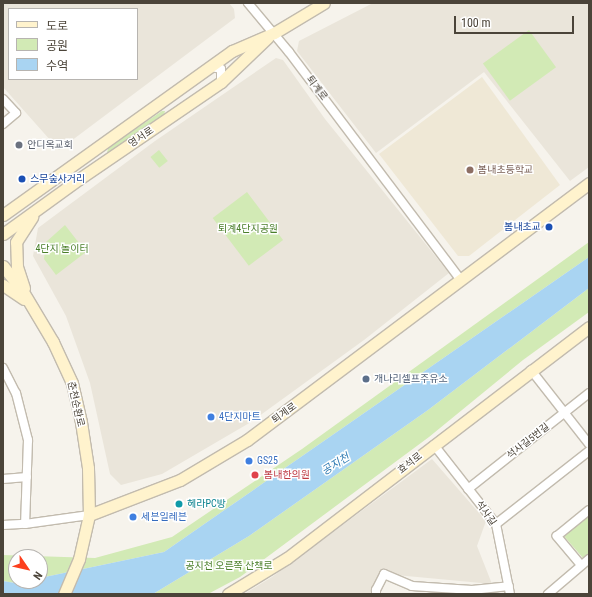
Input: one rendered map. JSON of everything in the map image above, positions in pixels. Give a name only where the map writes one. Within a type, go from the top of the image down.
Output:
[{"type":"street","name":"퇴계로","points":[[248,3],[274,32],[460,279]]},
{"type":"street","name":"영서로","points":[[3,215],[232,52],[274,32],[324,3]]},
{"type":"street","name":"영서로","points":[[3,234],[58,194],[221,82],[274,32]]},
{"type":"street","points":[[211,67],[221,70],[221,82]]},
{"type":"street","points":[[3,99],[16,113],[3,124]]},
{"type":"street","points":[[50,181],[48,191],[52,194],[58,194]]},
{"type":"street","name":"퇴계로","points":[[89,515],[180,480],[247,440],[589,183]]},
{"type":"street","points":[[28,302],[17,268],[16,242],[36,210]]},
{"type":"street","name":"춘천순환로","points":[[3,266],[53,342],[72,383],[88,468],[89,515],[79,559],[64,594]]},
{"type":"street","points":[[3,285],[28,302]]},
{"type":"street","name":"효석로","points":[[228,594],[287,558],[589,327]]},
{"type":"street","points":[[3,368],[16,393],[28,440],[25,524]]},
{"type":"street","points":[[531,370],[589,444]]},
{"type":"street","name":"석사길5번길","points":[[468,489],[589,393]]},
{"type":"street","name":"석사길","points":[[434,445],[496,524],[510,590]]},
{"type":"street","points":[[496,524],[589,451]]},
{"type":"street","points":[[3,479],[27,477]]},
{"type":"street","points":[[581,565],[557,536],[589,510]]},
{"type":"street","points":[[3,525],[25,524],[89,515]]},
{"type":"street","points":[[548,594],[589,559]]},
{"type":"street","points":[[376,594],[376,590],[384,574],[412,586],[472,590],[510,590]]},
{"type":"shaded area","points":[[3,3],[229,3],[234,9],[235,18],[59,150],[3,87]]},
{"type":"shaded area","points":[[373,3],[589,3],[589,167],[570,181],[484,72],[376,153],[297,51],[299,41]]},
{"type":"shaded area","points":[[276,58],[283,60],[325,119],[449,273],[364,340],[251,422],[162,474],[121,485],[110,474],[90,383],[66,316],[33,256],[38,228],[155,141]]},
{"type":"shaded area","name":"봄내초등학교","points":[[482,77],[560,185],[469,256],[458,256],[379,154]]},
{"type":"shaded area","points":[[432,459],[486,521],[477,546],[492,584],[385,574],[375,594],[244,594],[272,577]]},
{"type":"green space","points":[[529,30],[556,67],[510,101],[483,64]]},
{"type":"green space","points":[[162,111],[165,111],[164,115],[109,153],[107,152],[109,147]]},
{"type":"green space","points":[[159,150],[168,161],[159,168],[150,157]]},
{"type":"green space","name":"퇴계4단지공원","points":[[247,192],[283,240],[249,266],[213,218]]},
{"type":"green space","name":"4단지 놀이터","points":[[65,225],[86,252],[56,275],[44,259],[46,242]]},
{"type":"green space","points":[[589,242],[589,257],[164,552],[48,576],[48,556],[95,558],[172,537],[302,449]]},
{"type":"green space","name":"공지천 오른쪽 산책로","points":[[589,288],[589,312],[523,360],[429,437],[240,577],[208,594],[153,594],[249,536],[428,410]]},
{"type":"green space","points":[[589,516],[589,554],[583,558],[563,535]]},
{"type":"green space","points":[[3,555],[8,555],[8,582],[3,581]]},
{"type":"water","name":"공지천","points":[[589,257],[589,288],[428,410],[249,536],[153,594],[3,594],[3,581],[8,582],[8,589],[48,589],[48,576],[164,552]]},
{"type":"place","name":"안디옥교회","points":[[19,145]]},
{"type":"place","name":"봄내초등학교","points":[[470,170]]},
{"type":"place","name":"스무숲사거리","points":[[22,179]]},
{"type":"place","name":"봄내초교","points":[[549,227]]},
{"type":"place","name":"개나리셀프주유소","points":[[366,379]]},
{"type":"place","name":"4단지마트","points":[[211,417]]},
{"type":"place","name":"GS25","points":[[249,461]]},
{"type":"place","name":"봄내한의원","points":[[255,475]]},
{"type":"place","name":"헤라PC방","points":[[179,504]]},
{"type":"place","name":"세븐일레븐","points":[[133,517]]}]
